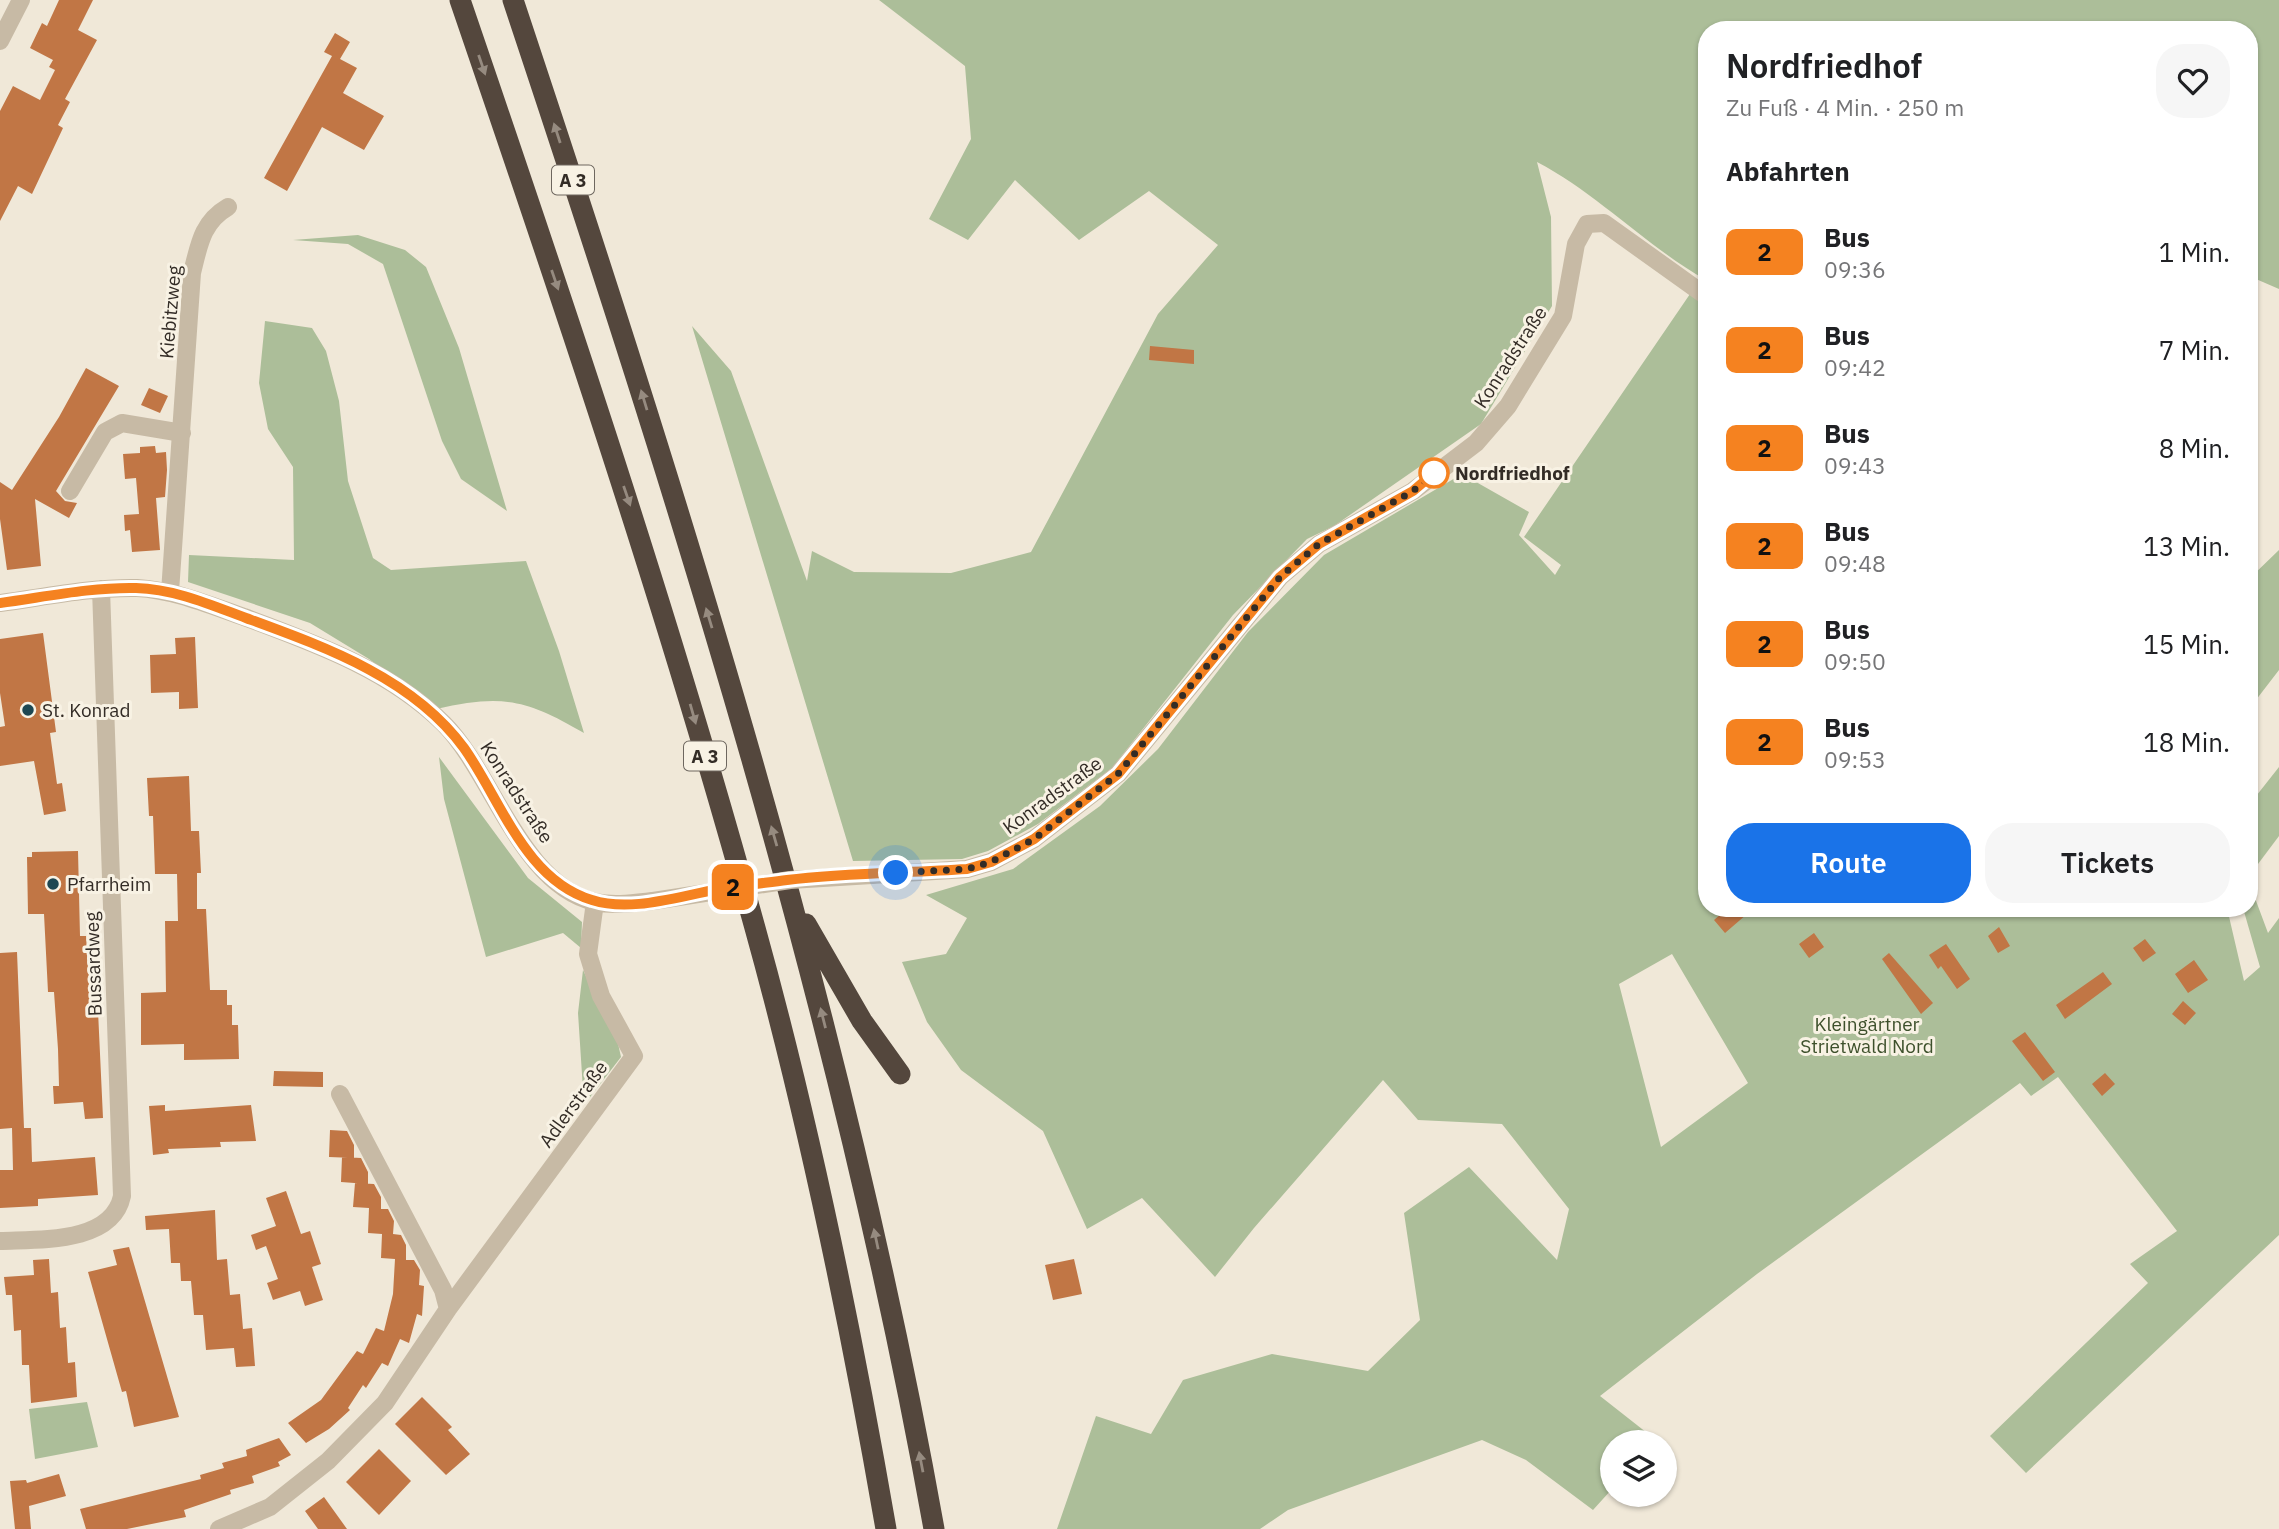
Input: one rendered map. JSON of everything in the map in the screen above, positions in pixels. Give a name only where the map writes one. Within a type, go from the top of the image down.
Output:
[{"type":"highway","name":"A 3","points":[[460,0],[641,536],[755,929],[792,1070],[856,1359],[886,1529]]},
{"type":"highway","name":"A 3","points":[[513,0],[632,360],[793,901],[872,1218],[934,1529]]},
{"type":"highway","points":[[793,901],[862,1021],[900,1074]]},
{"type":"street","points":[[0,41],[21,0]]},
{"type":"street","name":"Kiebitzweg","points":[[170,592],[192,273],[201,236],[212,217],[228,207]]},
{"type":"street","name":"Konradstraße","points":[[0,603],[100,589],[138,588],[170,592],[310,642],[358,664],[419,702],[444,724],[465,749],[534,859],[558,883],[595,902],[653,901],[776,881],[967,869],[991,862],[1034,839],[1118,774],[1280,577],[1319,544],[1413,491],[1476,443],[1508,406],[1563,316],[1576,244],[1587,224],[1604,223],[1698,290]]},
{"type":"street","points":[[70,491],[105,432],[122,423],[182,433]]},
{"type":"street","name":"Bussardweg","points":[[0,1241],[53,1237],[89,1230],[106,1223],[119,1208],[122,1196],[100,589]]},
{"type":"street","name":"Adlerstraße","points":[[219,1529],[270,1507],[328,1461],[385,1402],[448,1309],[634,1056],[601,996],[588,954],[595,902]]},
{"type":"street","points":[[340,1094],[443,1290],[448,1309]]},
{"type":"green space","points":[[879,0],[2279,0],[2279,289],[2258,280],[2258,21],[1698,21],[1698,275],[1663,252],[1581,189],[1537,162],[1551,217],[1552,306],[1481,424],[1334,526],[1307,539],[1233,615],[1112,768],[1038,824],[988,851],[962,859],[853,861],[692,326],[731,371],[807,581],[812,551],[854,572],[951,573],[1031,552],[1158,314],[1218,245],[1149,191],[1079,240],[1015,180],[968,240],[929,219],[971,139],[965,66]]},
{"type":"green space","points":[[358,235],[405,250],[426,267],[459,348],[507,511],[461,479],[442,441],[383,264],[348,244],[293,240]]},
{"type":"green space","name":"Kleingärtner Strietwald Nord","points":[[1690,294],[1698,300],[1698,917],[2229,917],[2244,981],[2260,967],[2246,917],[2258,917],[2258,906],[2268,933],[2279,918],[2279,1235],[2026,1473],[1990,1436],[2148,1283],[2130,1264],[2177,1231],[2058,1077],[2031,1096],[2020,1083],[1757,1274],[1600,1396],[1643,1430],[1600,1430],[1600,1502],[1593,1510],[1526,1460],[1482,1440],[1288,1510],[1260,1529],[1057,1529],[1096,1416],[1151,1434],[1183,1380],[1272,1354],[1368,1371],[1420,1320],[1404,1213],[1469,1167],[1557,1260],[1569,1209],[1502,1124],[1418,1120],[1383,1080],[1254,1228],[1215,1277],[1142,1198],[1087,1229],[1043,1131],[961,1070],[927,1022],[902,962],[946,954],[967,918],[926,895],[1013,869],[1100,806],[1158,749],[1248,632],[1324,555],[1462,474],[1529,512],[1519,535],[1555,575],[1561,565],[1524,537]],"holes":[[[1672,954],[1748,1083],[1661,1147],[1619,984]]]},
{"type":"green space","points":[[265,321],[312,328],[326,351],[339,401],[348,481],[373,558],[391,570],[526,561],[559,651],[584,733],[546,713],[513,703],[479,702],[436,709],[369,659],[310,623],[188,582],[189,555],[294,560],[293,467],[268,429],[259,383]]},
{"type":"green space","points":[[2279,550],[2279,670],[2258,697],[2258,570]]},
{"type":"green space","points":[[439,757],[528,878],[582,922],[581,948],[563,933],[486,957],[444,799]]},
{"type":"green space","points":[[2279,767],[2279,836],[2258,864],[2258,794]]},
{"type":"green space","points":[[583,970],[617,1039],[621,1057],[584,1105],[578,1013]]},
{"type":"green space","points":[[87,1402],[98,1447],[35,1459],[29,1409]]},
{"type":"building","points":[[59,0],[93,0],[78,30],[97,40],[65,99],[70,102],[58,125],[63,128],[32,194],[18,186],[0,221],[0,111],[13,86],[40,100],[55,70],[49,67],[53,60],[30,48],[42,23],[47,26]]},
{"type":"building","points":[[335,33],[350,42],[340,59],[357,68],[343,93],[384,116],[364,150],[322,127],[287,191],[264,178],[332,56],[324,52]]},
{"type":"building","points":[[1150,346],[1194,350],[1194,364],[1149,360]]},
{"type":"building","points":[[86,368],[119,386],[56,491],[65,501],[77,503],[69,518],[35,499],[41,566],[7,570],[0,519],[0,482],[12,490],[59,417]]},
{"type":"building","points":[[149,388],[168,396],[160,413],[141,405]]},
{"type":"building","points":[[155,446],[156,453],[166,452],[167,470],[165,497],[156,498],[160,550],[132,552],[130,530],[125,531],[124,515],[139,514],[136,478],[125,479],[123,454],[140,453],[140,447]]},
{"type":"building","name":"St. Konrad","points":[[43,633],[56,732],[50,733],[57,784],[62,783],[66,811],[44,815],[34,761],[0,766],[0,727],[5,726],[0,693],[0,639]]},
{"type":"building","points":[[195,637],[198,708],[179,709],[179,692],[151,693],[150,655],[176,654],[175,638]]},
{"type":"building","points":[[189,776],[191,831],[199,831],[201,873],[197,873],[197,909],[206,909],[210,990],[227,990],[227,1005],[232,1005],[232,1025],[238,1025],[239,1059],[184,1060],[184,1044],[141,1045],[141,993],[166,992],[165,921],[178,921],[177,874],[155,874],[153,816],[149,816],[147,778]]},
{"type":"building","points":[[78,851],[80,936],[86,936],[88,969],[96,968],[103,1118],[85,1119],[83,1102],[54,1104],[53,1086],[59,1086],[58,1049],[54,992],[48,992],[44,914],[28,914],[27,857],[32,857],[32,852]]},
{"type":"building","points":[[1718,917],[1744,917],[1725,933],[1714,920]]},
{"type":"building","points":[[1999,927],[2010,946],[1998,953],[1988,936]]},
{"type":"building","points":[[1814,933],[1824,947],[1809,958],[1799,944]]},
{"type":"building","points":[[2145,939],[2156,953],[2143,962],[2133,948]]},
{"type":"building","points":[[1946,944],[1970,979],[1957,989],[1941,966],[1938,969],[1929,955]]},
{"type":"building","points":[[17,952],[24,1128],[31,1128],[32,1162],[95,1157],[98,1195],[38,1199],[38,1206],[0,1208],[0,1170],[13,1170],[12,1128],[0,1129],[0,953]]},
{"type":"building","points":[[1889,953],[1933,1003],[1921,1014],[1882,959]]},
{"type":"building","points":[[2194,960],[2208,980],[2188,993],[2175,974]]},
{"type":"building","points":[[2103,972],[2112,984],[2065,1019],[2056,1005]]},
{"type":"building","points":[[2183,1001],[2196,1013],[2185,1025],[2172,1014]]},
{"type":"building","points":[[2025,1032],[2055,1072],[2043,1081],[2012,1041]]},
{"type":"building","points":[[274,1071],[323,1072],[323,1087],[273,1086]]},
{"type":"building","points":[[2105,1073],[2115,1084],[2102,1096],[2092,1084]]},
{"type":"building","points":[[165,1105],[165,1111],[251,1105],[256,1141],[220,1142],[221,1147],[168,1149],[169,1153],[153,1155],[149,1106]]},
{"type":"building","points":[[330,1130],[347,1131],[354,1145],[354,1158],[329,1157]]},
{"type":"building","points":[[342,1157],[361,1158],[368,1172],[368,1184],[341,1182]]},
{"type":"building","points":[[355,1183],[374,1184],[381,1197],[381,1209],[388,1209],[394,1221],[393,1234],[401,1235],[406,1245],[406,1260],[414,1260],[420,1270],[419,1285],[424,1286],[422,1316],[417,1314],[409,1343],[400,1339],[388,1366],[382,1363],[366,1388],[363,1385],[348,1408],[350,1410],[329,1429],[306,1443],[288,1423],[321,1400],[357,1351],[363,1354],[376,1328],[384,1331],[393,1294],[395,1259],[381,1258],[382,1234],[368,1233],[369,1208],[353,1207]]},
{"type":"building","points":[[286,1191],[301,1234],[310,1231],[321,1264],[312,1267],[323,1300],[305,1306],[300,1291],[273,1300],[267,1283],[278,1279],[266,1246],[256,1250],[251,1235],[276,1226],[266,1198]]},
{"type":"building","points":[[215,1210],[217,1260],[227,1259],[230,1295],[240,1294],[243,1329],[252,1328],[255,1366],[236,1367],[234,1348],[206,1350],[203,1315],[194,1315],[191,1281],[181,1281],[180,1263],[171,1263],[169,1229],[146,1230],[145,1216]]},
{"type":"building","points":[[129,1247],[179,1417],[134,1427],[126,1391],[122,1392],[88,1272],[117,1265],[113,1250]]},
{"type":"building","points":[[49,1259],[51,1293],[58,1292],[60,1328],[66,1327],[68,1363],[75,1362],[77,1397],[31,1403],[29,1365],[22,1365],[21,1330],[14,1331],[12,1295],[6,1295],[4,1277],[34,1275],[33,1260]]},
{"type":"building","points":[[1074,1259],[1082,1294],[1053,1300],[1045,1265]]},
{"type":"building","points":[[422,1397],[452,1427],[448,1430],[470,1454],[446,1475],[395,1424]]},
{"type":"building","points":[[279,1438],[291,1455],[278,1462],[280,1466],[252,1476],[254,1483],[230,1490],[231,1494],[184,1510],[186,1517],[127,1529],[86,1529],[80,1509],[201,1479],[200,1475],[224,1468],[222,1463],[247,1456],[246,1450]]},
{"type":"building","points":[[379,1449],[411,1481],[379,1515],[346,1482]]},
{"type":"building","points":[[59,1474],[66,1496],[29,1506],[31,1529],[15,1529],[10,1481],[26,1480],[27,1483]]},
{"type":"building","points":[[324,1497],[347,1529],[318,1529],[305,1511]]},
{"type":"bus line","name":"2","points":[[0,603],[100,589],[138,588],[170,592],[299,637],[358,664],[393,684],[444,724],[465,749],[534,859],[558,883],[595,902],[618,904],[653,901],[722,888],[790,880],[967,869],[991,862],[1034,839],[1118,774],[1244,617],[1280,577],[1319,544],[1413,491],[1434,473]]},
{"type":"place","name":"Nordfriedhof","points":[[1434,473]]},
{"type":"place","name":"St. Konrad","points":[[28,710]]},
{"type":"place","name":"Pfarrheim","points":[[53,884]]},
{"type":"route","points":[[896,873],[967,869],[991,862],[1034,839],[1118,774],[1244,617],[1280,577],[1319,544],[1413,491],[1434,473]]}]
